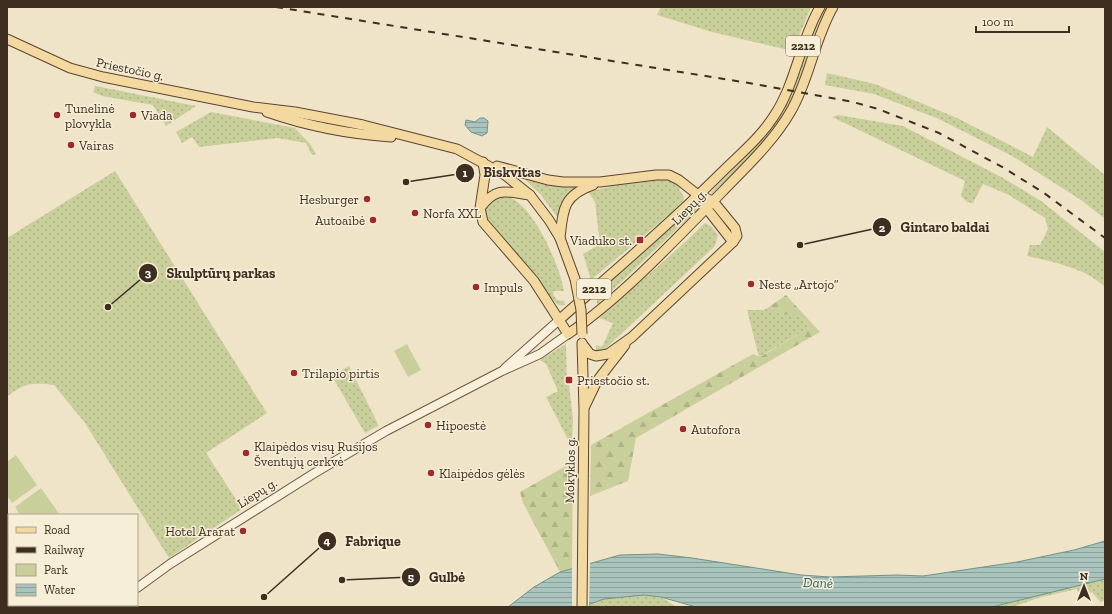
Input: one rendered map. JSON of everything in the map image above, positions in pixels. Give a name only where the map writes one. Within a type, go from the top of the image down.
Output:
[{"type":"main road","name":"Liepų g.","points":[[502,371],[698,195],[762,133],[775,115],[786,94],[807,35],[820,7]]},
{"type":"main road","name":"Liepų g.","points":[[138,587],[170,564],[312,474],[386,431],[502,371],[540,354],[603,308],[706,210],[712,201],[758,154],[791,111],[823,26],[833,7]]},
{"type":"main road","name":"Priestočio g.","points":[[7,39],[82,72],[253,107],[310,115],[363,125],[457,149],[485,163],[515,181],[530,195],[549,220],[560,238],[575,279],[581,310],[582,334]]},
{"type":"main road","name":"Priestočio g.","points":[[253,107],[295,122],[361,135],[417,139]]},
{"type":"main road","points":[[308,124],[310,115]]},
{"type":"main road","points":[[568,334],[558,321],[534,281],[486,228],[483,222],[480,208],[485,163],[548,180],[600,182],[656,175],[669,175],[679,180],[698,195],[712,201],[735,228],[737,236],[733,242],[632,337],[597,381],[584,409]]},
{"type":"main road","points":[[560,238],[563,214],[569,199],[580,190],[600,182]]},
{"type":"main road","points":[[480,208],[488,197],[500,192],[530,195]]},
{"type":"main road","points":[[698,195],[706,210],[733,242]]},
{"type":"main road","name":"Mokyklos g.","points":[[582,334],[584,409],[582,607]]},
{"type":"main road","points":[[582,345],[590,354],[604,356],[632,337]]},
{"type":"green space","points":[[661,7],[811,7],[793,51],[712,32],[657,15]]},
{"type":"green space","points":[[826,7],[818,24],[799,83],[784,115],[767,138],[712,195],[711,192],[774,125],[780,114],[811,35]]},
{"type":"green space","points":[[827,73],[875,84],[957,118],[1033,157],[1047,127],[1105,175],[1105,219],[1081,200],[1012,156],[939,119],[874,94],[825,85]]},
{"type":"green space","points":[[95,86],[196,106],[166,126],[153,105],[102,96],[93,92]]},
{"type":"green space","points":[[211,112],[295,128],[310,144],[316,154],[312,155],[306,143],[277,138],[199,147],[192,137],[182,143],[176,132]]},
{"type":"green space","points":[[838,115],[903,126],[1003,178],[1041,201],[1105,252],[1105,287],[1097,280],[1079,270],[1058,263],[1027,256],[1030,245],[1040,245],[1048,229],[1045,218],[1009,195],[983,184],[973,203],[967,202],[961,196],[965,181],[832,117]]},
{"type":"green space","points":[[115,171],[267,413],[206,453],[242,509],[169,558],[85,423],[54,385],[34,384],[24,386],[7,397],[7,238]]},
{"type":"green space","points":[[520,175],[575,186],[576,188],[564,199],[557,217],[541,195]]},
{"type":"green space","points":[[666,179],[681,187],[679,189],[684,197],[683,201],[671,213],[591,280],[583,254],[600,244],[595,202],[588,192],[612,186]]},
{"type":"green space","points":[[505,196],[515,200],[525,209],[543,236],[557,266],[564,291],[553,291],[554,296],[557,300],[564,301],[565,305],[559,305],[552,298],[550,299],[532,272],[489,224],[485,211],[492,199]]},
{"type":"green space","points":[[695,206],[697,210],[597,305],[597,293]]},
{"type":"green space","points":[[705,223],[711,226],[718,235],[715,246],[604,350],[598,353],[596,350],[596,345],[602,347],[613,323],[599,318]]},
{"type":"green space","points":[[786,295],[820,332],[636,438],[628,481],[590,496],[591,445],[753,354],[760,357],[809,328],[800,317],[794,314],[781,315],[769,307]]},
{"type":"green space","points":[[769,307],[781,315],[794,314],[800,317],[809,328],[759,357],[747,310],[764,310]]},
{"type":"green space","points":[[407,344],[421,370],[408,377],[394,351]]},
{"type":"green space","points":[[566,344],[567,385],[569,385],[573,419],[572,447],[546,397],[558,391],[546,364],[540,360]]},
{"type":"green space","points":[[349,366],[378,426],[365,433],[332,376]]},
{"type":"green space","points":[[16,455],[37,485],[12,503],[7,496],[7,462]]},
{"type":"green space","points":[[573,462],[572,568],[560,572],[523,503],[520,492]]},
{"type":"green space","points":[[41,488],[59,514],[19,514],[15,507]]},
{"type":"green space","points":[[1105,579],[1105,600],[1101,602],[1102,604],[1092,592],[1081,597],[1077,589],[1038,598],[1013,607],[992,607]]},
{"type":"green space","points":[[644,595],[661,597],[677,607],[589,607],[589,605],[604,599]]},
{"type":"water","points":[[480,118],[484,118],[488,121],[487,133],[482,136],[471,132],[465,125],[466,120],[475,122]]},
{"type":"water","name":"Danė","points":[[1105,541],[1105,579],[992,607],[696,607],[661,597],[644,595],[604,599],[582,607],[508,607],[534,587],[560,572],[620,555],[658,554],[801,575],[830,577],[897,575],[923,576],[1017,562],[1074,550]]},
{"type":"pier","points":[[590,562],[589,607],[572,607],[572,566]]},
{"type":"railway","points":[[276,7],[749,83],[853,102],[878,109],[939,133],[1004,168],[1044,193],[1105,238]]},
{"type":"place","name":"Tunelinė plovykla","points":[[57,115]]},
{"type":"place","name":"Viada","points":[[133,115]]},
{"type":"place","name":"Vairas","points":[[71,145]]},
{"type":"place","name":"Biskvitas","points":[[406,182]]},
{"type":"place","name":"Hesburger","points":[[367,199]]},
{"type":"place","name":"Norfa XXL","points":[[415,213]]},
{"type":"place","name":"Autoaibė","points":[[373,220]]},
{"type":"place","name":"Viaduko st.","points":[[640,240]]},
{"type":"place","name":"Gintaro baldai","points":[[800,245]]},
{"type":"place","name":"Neste „Artojo“","points":[[751,284]]},
{"type":"place","name":"Impuls","points":[[476,287]]},
{"type":"place","name":"Skulptūrų parkas","points":[[108,307]]},
{"type":"place","name":"Trilapio pirtis","points":[[294,373]]},
{"type":"place","name":"Priestočio st.","points":[[569,380]]},
{"type":"place","name":"Hipoestė","points":[[428,425]]},
{"type":"place","name":"Autofora","points":[[683,429]]},
{"type":"place","name":"Klaipėdos visų Rusijos Šventųjų cerkvė","points":[[246,453]]},
{"type":"place","name":"Klaipėdos gėlės","points":[[431,473]]},
{"type":"place","name":"Hotel Ararat","points":[[243,531]]},
{"type":"place","name":"Gulbė","points":[[342,580]]},
{"type":"place","name":"Fabrique","points":[[264,597]]}]
